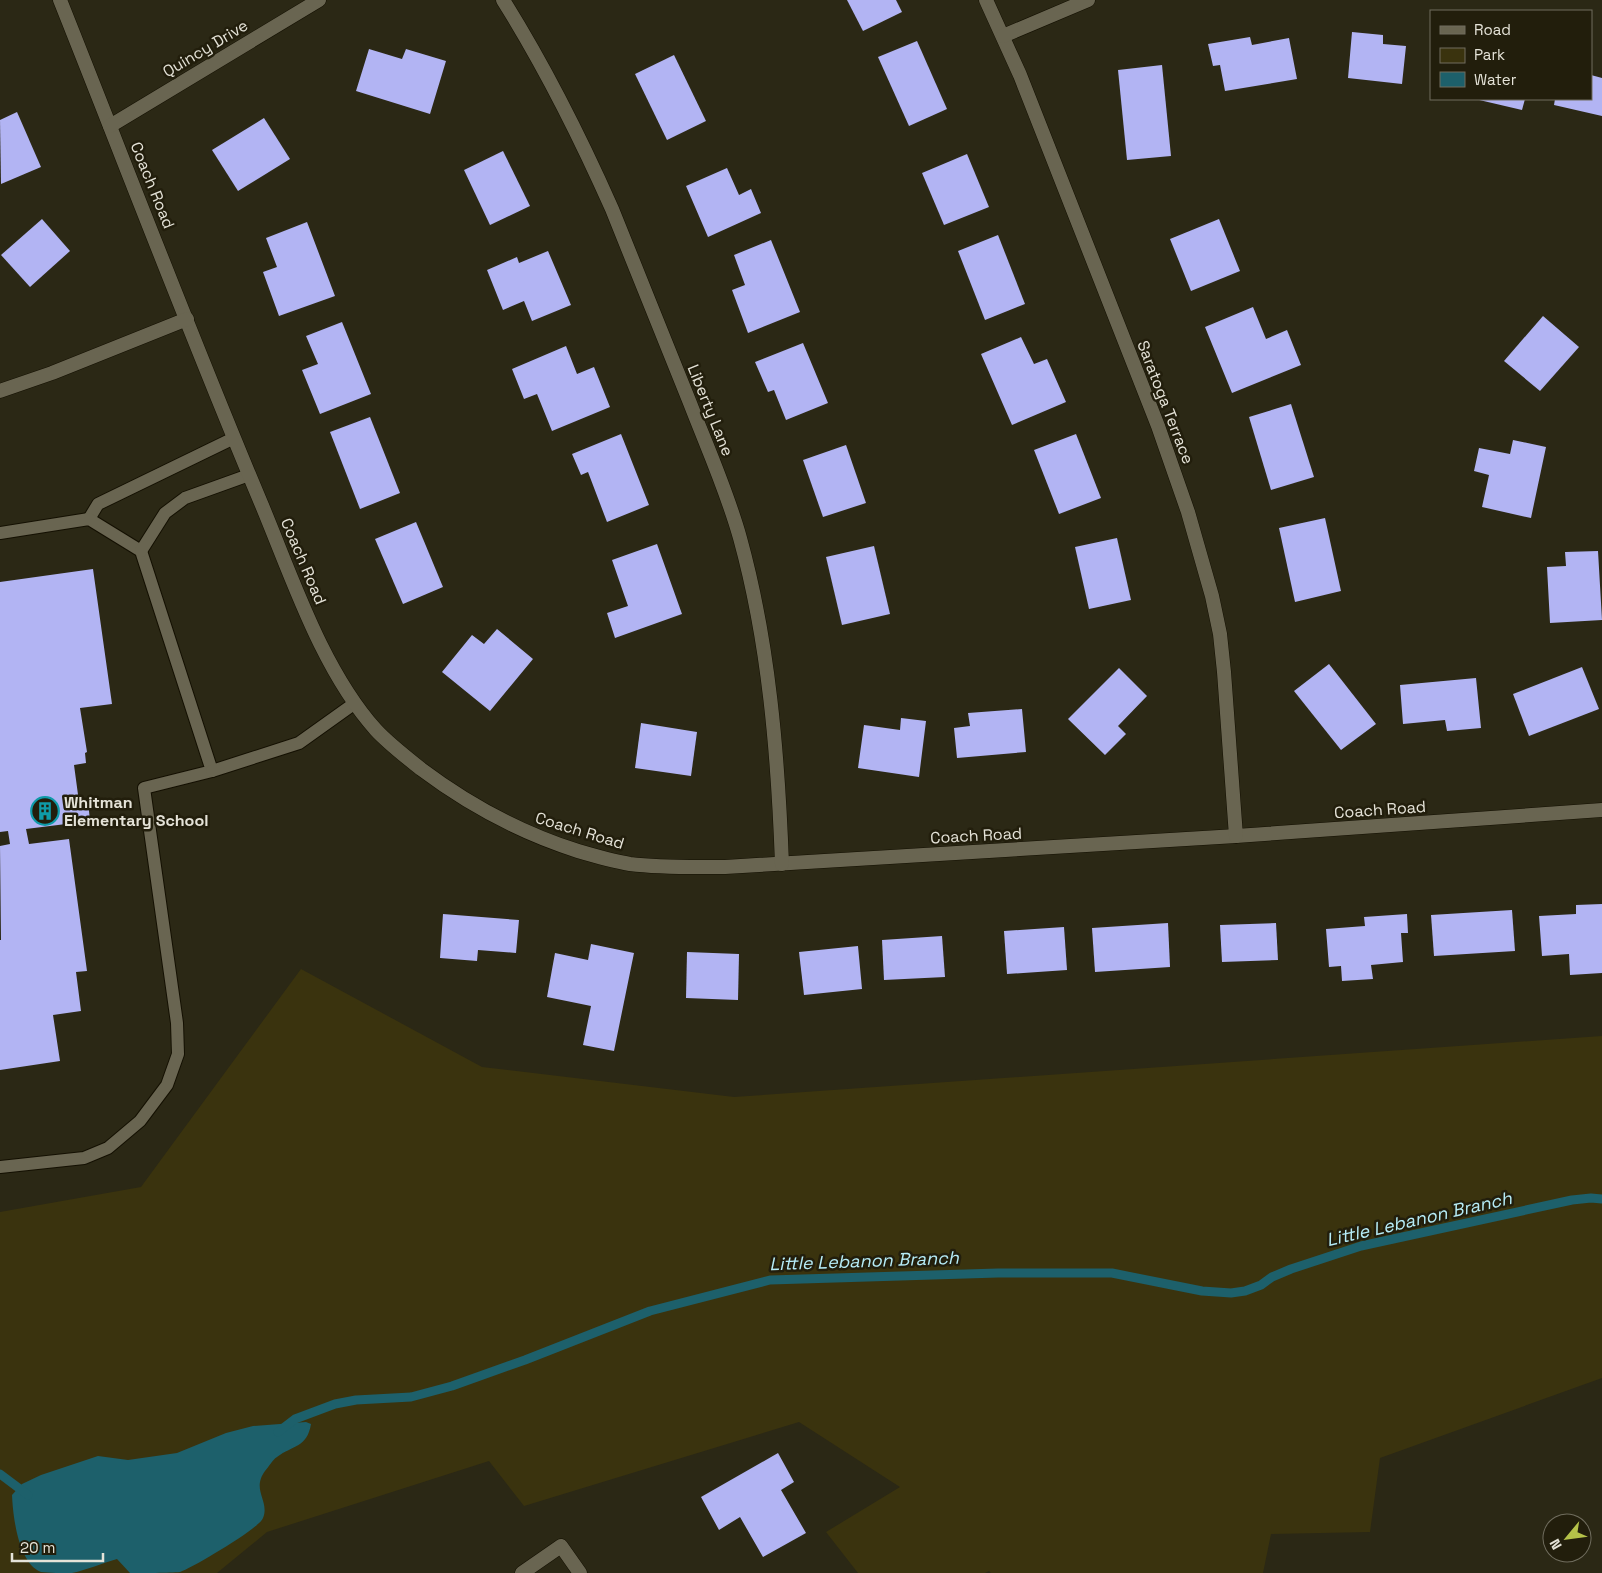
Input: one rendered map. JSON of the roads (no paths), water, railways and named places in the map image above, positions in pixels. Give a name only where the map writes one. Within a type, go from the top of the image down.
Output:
[{"type":"street","name":"Coach Road","points":[[60,0],[249,475],[314,630],[332,668],[354,703],[377,732],[411,761],[448,788],[518,828],[554,843],[628,864],[673,867],[782,864],[1236,836],[1602,810]]},
{"type":"street","name":"Quincy Drive","points":[[110,126],[319,0]]},
{"type":"street","name":"Liberty Lane","points":[[503,0],[546,75],[592,164],[719,475],[737,528],[751,581],[762,638],[779,798],[782,864]]},
{"type":"street","name":"Saratoga Terrace","points":[[986,0],[1003,36],[1158,426],[1188,512],[1212,596],[1220,634],[1236,836]]},
{"type":"street","points":[[1003,36],[1088,0]]},
{"type":"street","points":[[0,391],[52,373],[187,319]]},
{"type":"street","points":[[522,1573],[561,1546],[580,1573]]},
{"type":"lane","points":[[89,519],[98,504],[234,438]]},
{"type":"lane","points":[[141,551],[165,513],[185,498],[249,475]]},
{"type":"lane","points":[[0,533],[89,519],[141,551],[212,770]]},
{"type":"lane","points":[[0,1167],[84,1158],[108,1148],[140,1121],[167,1085],[178,1054],[177,1023],[144,788],[212,770],[299,743],[354,703]]},
{"type":"water","points":[[306,1422],[311,1424],[303,1442],[275,1458],[261,1478],[260,1490],[265,1512],[259,1523],[211,1556],[187,1569],[180,1572],[130,1573],[117,1559],[72,1573],[41,1572],[33,1567],[22,1549],[18,1538],[12,1495],[22,1484],[41,1475],[98,1456],[128,1460],[177,1453],[226,1433],[253,1426]]},
{"type":"waterway","name":"Little Lebanon Branch","points":[[278,1432],[295,1419],[335,1404],[356,1400],[411,1397],[452,1386],[525,1360],[650,1311],[770,1280],[998,1273],[1112,1273],[1202,1291],[1231,1293],[1245,1291],[1291,1269],[1361,1246],[1572,1200],[1602,1199]]},
{"type":"waterway","name":"Little Lebanon Branch","points":[[0,1474],[28,1495]]},
{"type":"place","name":"Whitman Elementary School","points":[[45,811]]}]
